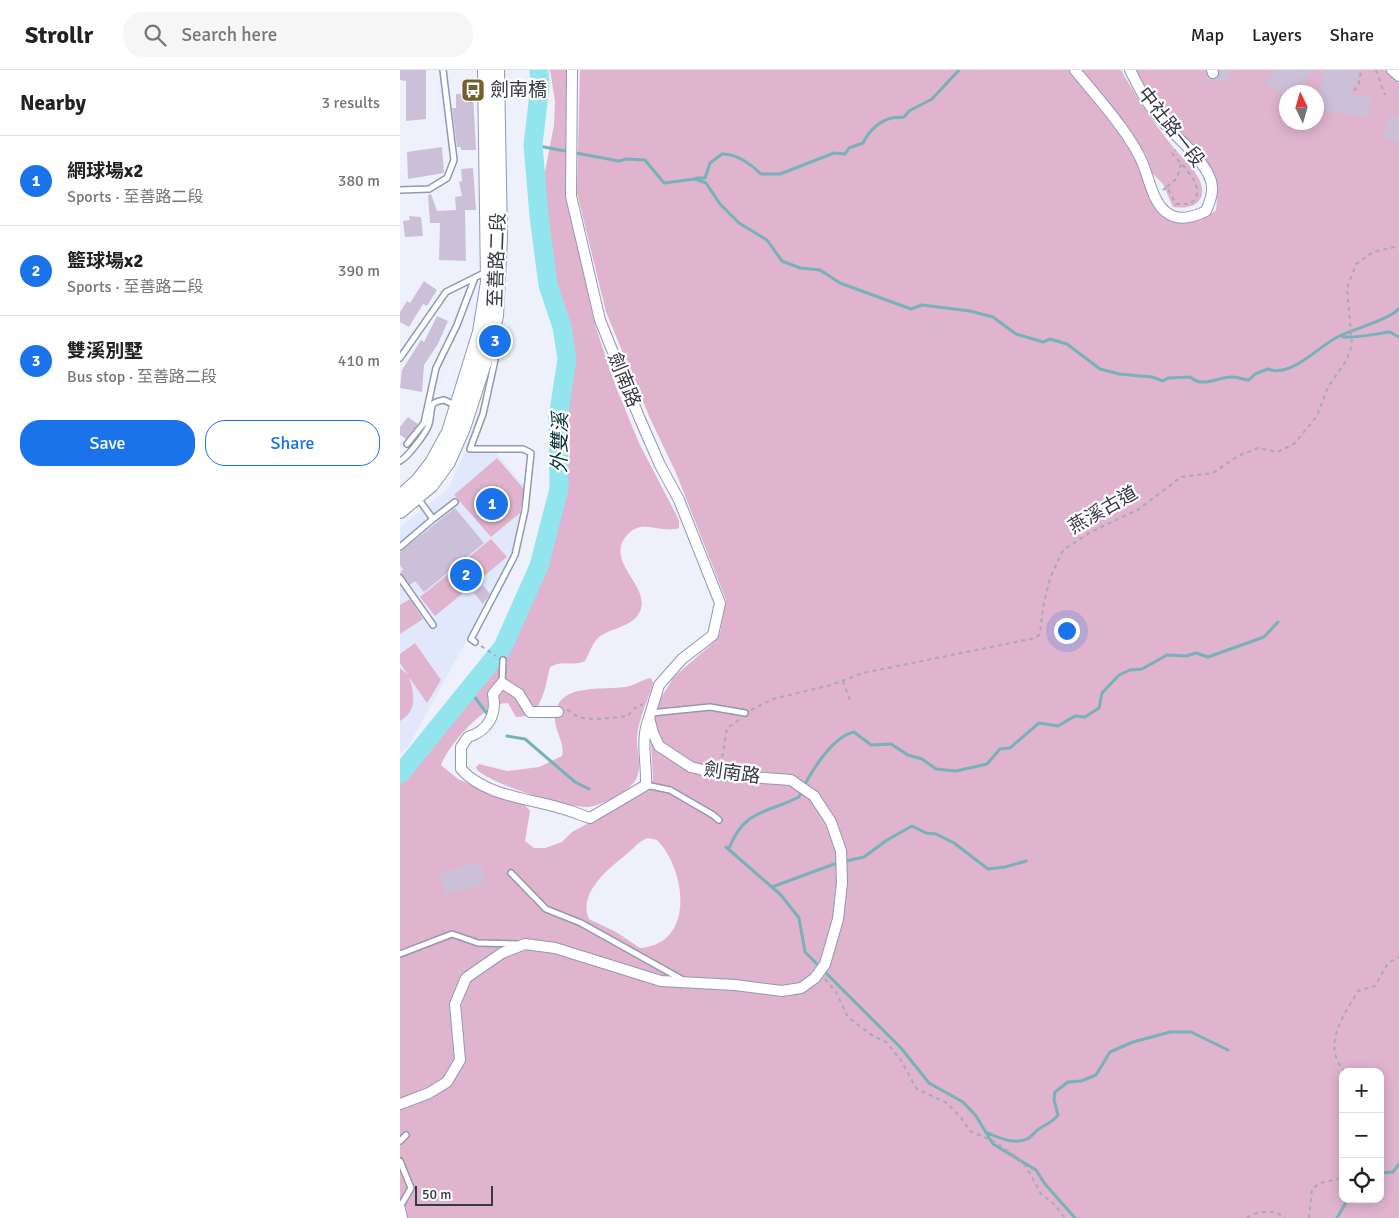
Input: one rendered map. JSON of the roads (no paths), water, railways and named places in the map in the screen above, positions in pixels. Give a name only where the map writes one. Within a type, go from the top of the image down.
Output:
[{"type":"street","name":"至善路二段","points":[[400,511],[431,485],[448,462],[463,428],[486,357],[496,316],[485,70]]},
{"type":"street","name":"至善路二段","points":[[400,497],[417,482],[432,463],[450,432],[480,332],[493,271],[497,70]]},
{"type":"street","name":"劍南路","points":[[572,70],[571,196],[600,320],[660,465],[679,500],[720,603],[713,635],[682,659],[659,685],[649,715],[659,746],[690,767],[723,776],[791,780],[814,796],[831,822],[842,851],[842,883],[838,918],[821,969],[815,978],[801,988],[782,991],[688,982]]},
{"type":"street","name":"中社路一段","points":[[1075,70],[1140,155],[1157,203],[1167,213],[1179,217],[1193,217],[1206,211],[1212,196],[1211,181],[1203,166],[1158,116],[1142,93],[1130,70]]},
{"type":"street","points":[[1392,70],[1399,76]]},
{"type":"street","points":[[558,712],[530,712],[519,694],[502,682],[492,694],[495,706],[491,722],[475,735],[468,737],[461,747],[461,769],[468,777],[511,797],[559,807],[590,818],[646,785],[647,762],[643,732],[649,715]]},
{"type":"street","points":[[400,1104],[429,1093],[447,1082],[460,1060],[455,1004],[466,978],[502,953],[525,944],[555,948],[660,981],[688,982]]},
{"type":"street","points":[[400,1208],[402,1218]]},
{"type":"lane","points":[[400,190],[429,189],[447,178],[454,160],[443,70]]},
{"type":"lane","points":[[400,358],[446,292],[493,271]]},
{"type":"lane","points":[[407,444],[424,423],[436,368],[457,325],[474,280]]},
{"type":"lane","points":[[475,642],[471,639],[515,555],[525,510],[532,453],[524,450],[470,449],[483,414],[495,360],[486,357]]},
{"type":"lane","points":[[400,461],[409,456],[414,444],[429,425],[432,406],[435,402],[444,400],[458,407]]},
{"type":"lane","points":[[417,497],[433,519]]},
{"type":"lane","points":[[400,546],[455,502]]},
{"type":"lane","points":[[400,578],[433,625]]},
{"type":"lane","points":[[502,682],[503,660]]},
{"type":"lane","points":[[649,715],[710,707],[745,713]]},
{"type":"lane","points":[[646,785],[670,790],[714,815],[719,820]]},
{"type":"lane","points":[[511,873],[546,909],[581,923],[688,982]]},
{"type":"lane","points":[[400,954],[452,934],[478,943],[525,944]]},
{"type":"lane","points":[[400,1141],[406,1135]]},
{"type":"lane","points":[[400,1161],[410,1188],[400,1208]]},
{"type":"waterway","name":"外雙溪","points":[[400,774],[503,647],[539,566],[559,489],[558,418],[567,359],[562,327],[548,285],[539,216],[533,145],[540,85],[539,70]]},
{"type":"waterway","points":[[696,178],[705,178],[710,163],[722,154],[733,155],[748,163],[761,174],[780,174],[834,153],[845,154],[849,148],[863,143],[871,131],[882,122],[891,118],[904,117],[909,111],[932,99],[959,70]]},
{"type":"waterway","points":[[533,145],[619,161],[626,159],[645,160],[664,183],[695,179],[706,183],[720,204],[739,223],[767,240],[782,261],[800,268],[820,270],[840,283],[911,309],[922,305],[970,311],[993,317],[1016,334],[1043,342],[1050,339],[1067,344],[1100,369],[1119,374],[1152,377],[1163,381],[1168,378],[1190,377],[1201,382],[1227,377],[1249,380],[1255,374],[1268,369],[1276,371],[1285,370],[1294,366],[1334,339],[1379,321],[1399,308]]},
{"type":"waterway","points":[[1343,337],[1390,332],[1399,337]]},
{"type":"waterway","points":[[729,848],[735,835],[749,819],[799,797],[821,759],[845,735],[854,732],[871,745],[891,744],[908,755],[922,759],[936,769],[956,771],[987,764],[1000,749],[1010,748],[1039,723],[1058,726],[1075,716],[1085,717],[1099,708],[1102,693],[1119,675],[1130,670],[1142,669],[1167,655],[1186,656],[1196,653],[1208,657],[1264,637],[1278,622]]},
{"type":"waterway","points":[[468,688],[488,715]]},
{"type":"waterway","points":[[507,736],[525,739],[575,782],[589,789]]},
{"type":"waterway","points":[[772,887],[837,863],[864,857],[887,840],[912,826],[926,833],[936,834],[954,843],[988,869],[1005,867],[1026,861]]},
{"type":"waterway","points":[[726,847],[781,895],[799,918],[805,952],[901,1048],[929,1083],[963,1102],[976,1116],[993,1144],[1036,1170],[1045,1184],[1075,1218]]},
{"type":"waterway","points":[[988,1133],[1012,1141],[1022,1141],[1029,1138],[1058,1115],[1054,1100],[1055,1092],[1068,1082],[1081,1081],[1096,1075],[1110,1052],[1133,1042],[1170,1032],[1191,1032],[1228,1050]]},
{"type":"waterway","points":[[1384,1173],[1393,1172],[1399,1164]]},
{"type":"waterway","points":[[1337,1218],[1346,1203]]},
{"type":"place","name":"劍南橋","points":[[473,90]]},
{"type":"place","name":"雙溪別墅","points":[[495,341]]},
{"type":"place","name":"網球場x2","points":[[492,504]]},
{"type":"place","name":"籃球場x2","points":[[466,575]]}]
